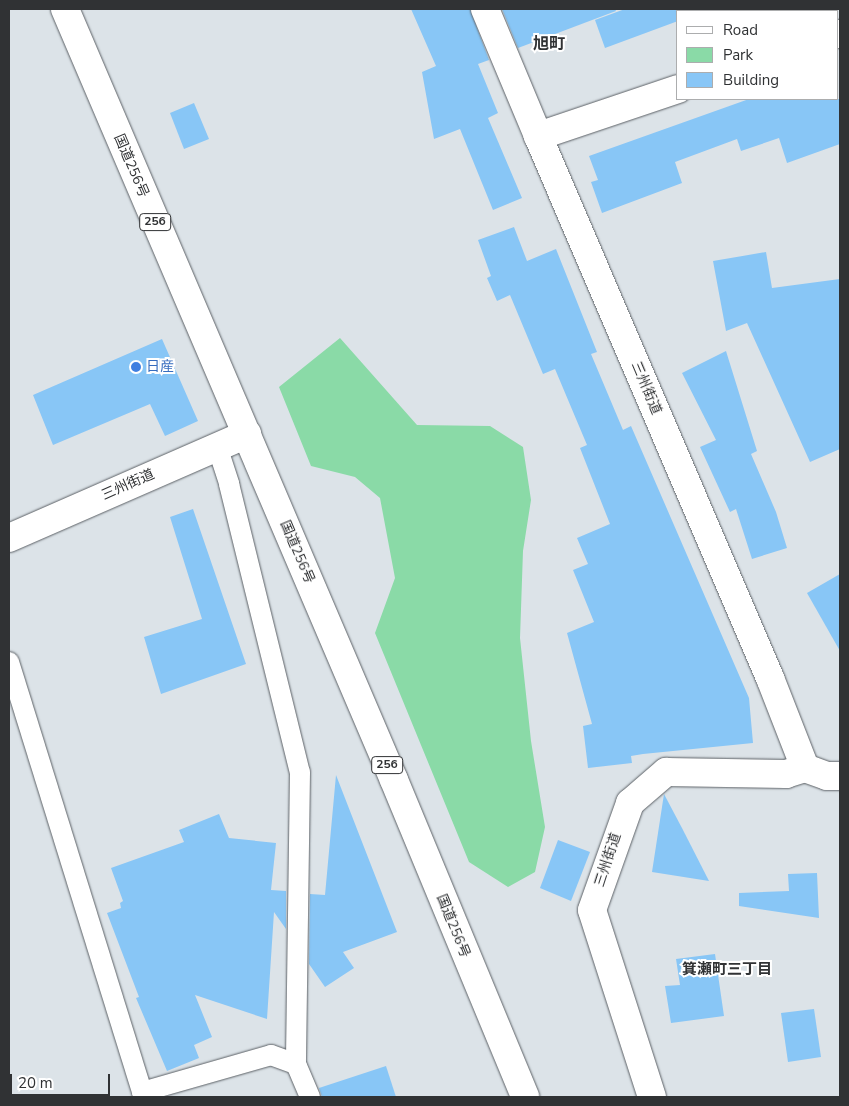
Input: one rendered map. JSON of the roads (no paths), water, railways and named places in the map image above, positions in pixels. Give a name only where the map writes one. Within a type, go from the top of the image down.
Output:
[{"type":"main road","name":"国道256号","points":[[65,9],[525,1097]]},
{"type":"main road","name":"三州街道","points":[[485,9],[770,678],[805,768],[786,774],[666,772],[630,803],[592,910],[652,1097]]},
{"type":"main road","points":[[538,136],[676,90]]},
{"type":"main road","name":"三州街道","points":[[9,538],[246,434]]},
{"type":"main road","points":[[805,768],[827,776],[840,776]]},
{"type":"lane","points":[[217,446],[229,484],[300,772],[296,1064],[310,1097]]},
{"type":"lane","points":[[9,662],[143,1095],[271,1055],[296,1064]]},
{"type":"place","name":"日産","points":[[136,367]]},
{"type":"district","name":"旭町","points":[[549,44]]},
{"type":"district","name":"箕瀬町三丁目","points":[[727,970]]}]
